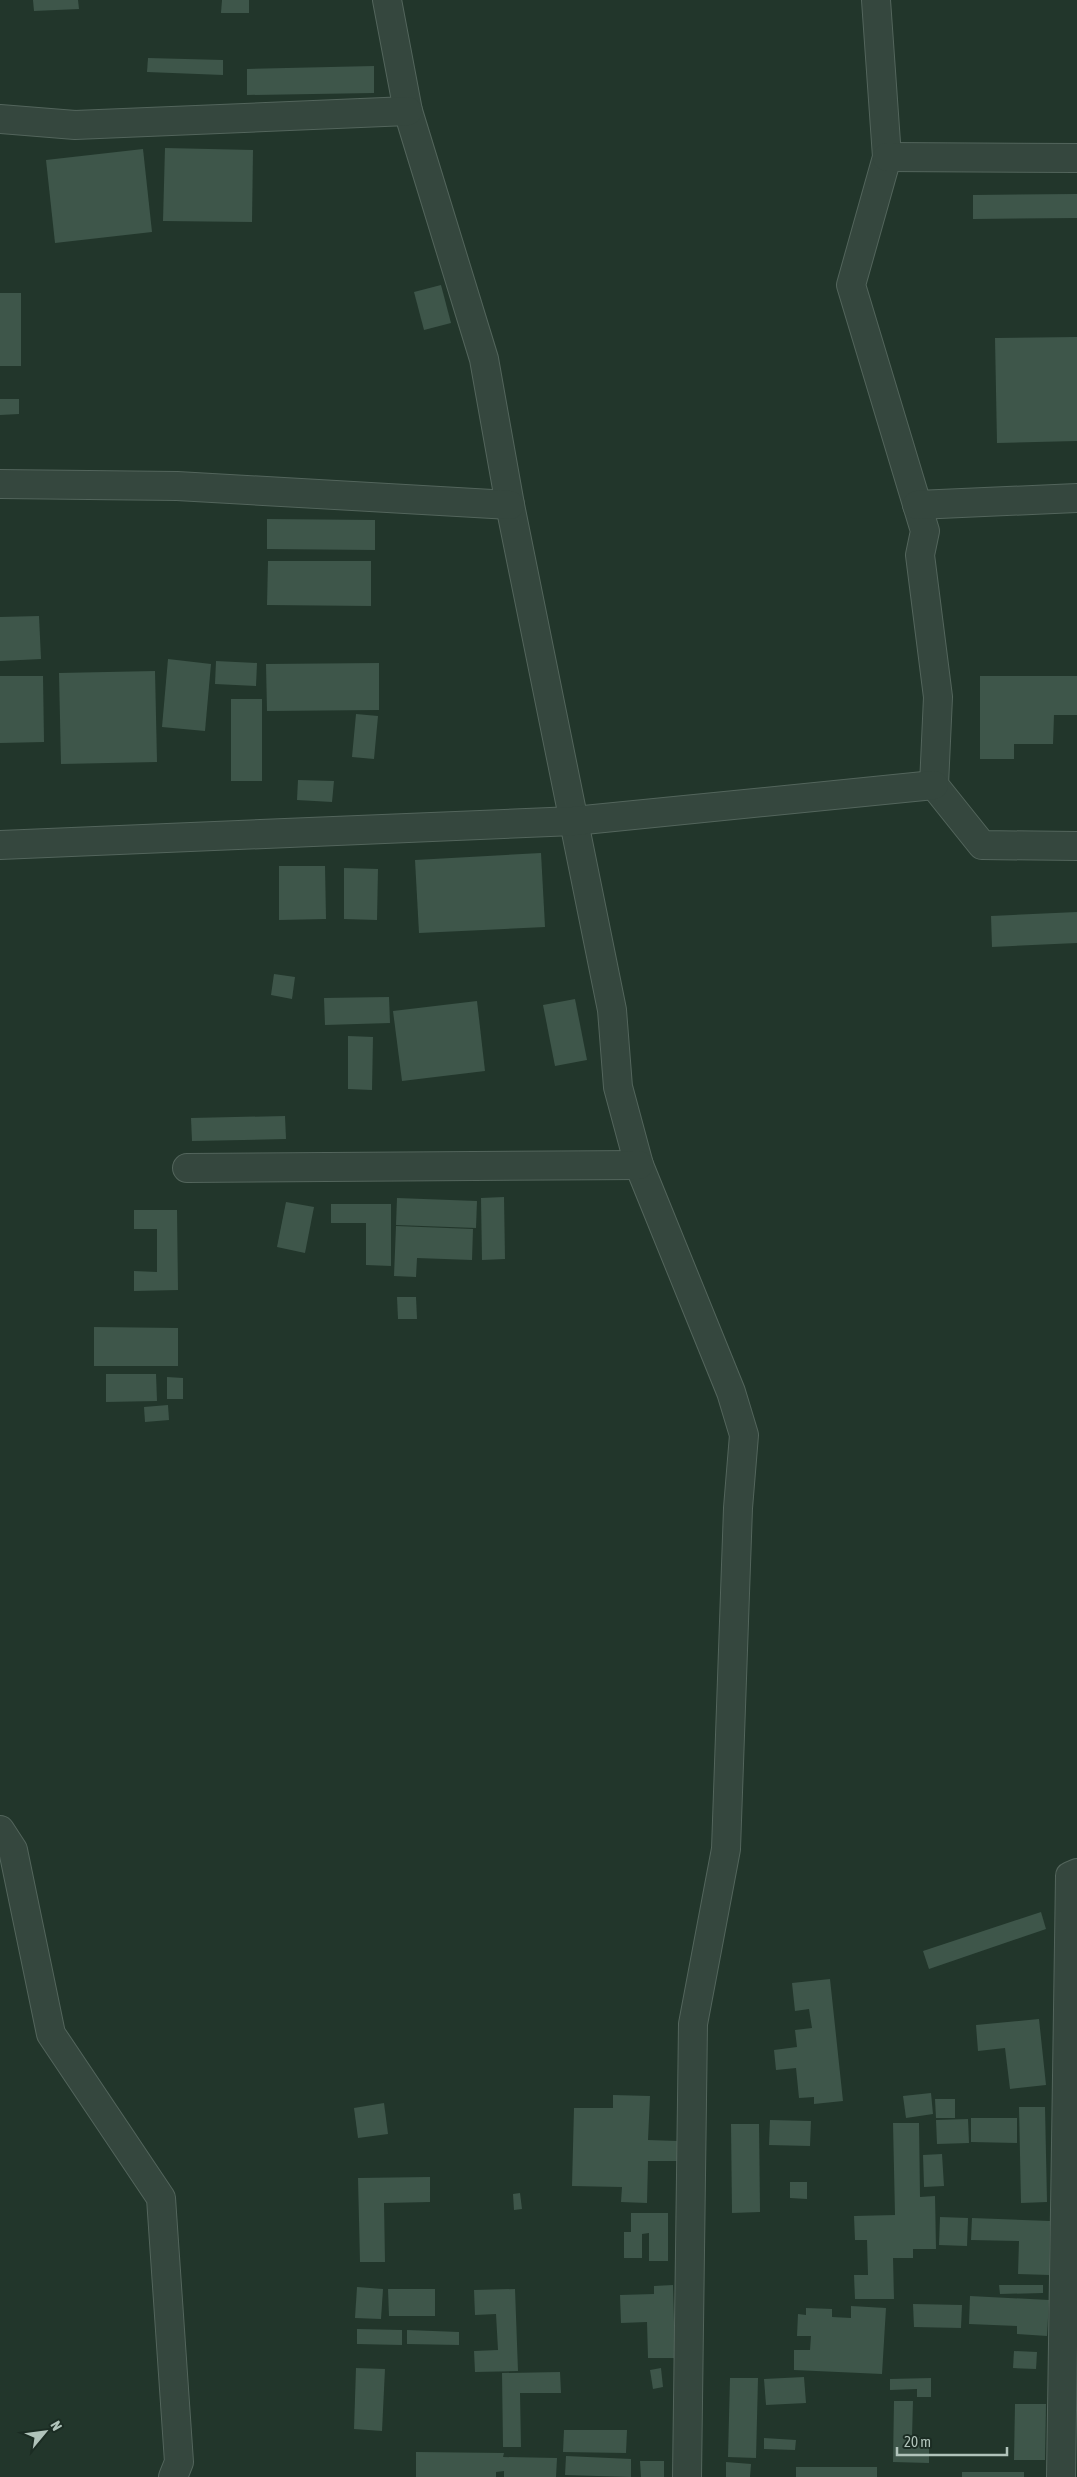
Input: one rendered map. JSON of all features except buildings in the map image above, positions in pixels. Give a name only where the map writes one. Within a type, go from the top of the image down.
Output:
[{"type":"street","points":[[387,0],[408,111],[484,359],[510,504],[612,1010],[618,1087],[639,1165],[731,1392],[744,1435],[738,1508],[726,1849],[694,2024],[687,2477]]},
{"type":"street","points":[[876,0],[887,157],[850,285],[925,530],[920,555],[938,697],[934,785],[982,844],[1077,846]]},
{"type":"street","points":[[0,119],[76,125],[408,111]]},
{"type":"street","points":[[887,157],[1077,158]]},
{"type":"street","points":[[0,484],[177,486],[510,504]]},
{"type":"street","points":[[917,504],[1077,498]]},
{"type":"street","points":[[0,845],[574,821],[934,785]]},
{"type":"street","points":[[187,1168],[639,1165]]},
{"type":"street","points":[[0,1830],[13,1850],[50,2034],[161,2198],[179,2462],[173,2477]]},
{"type":"street","points":[[1061,2477],[1070,1876],[1077,1874]]}]
